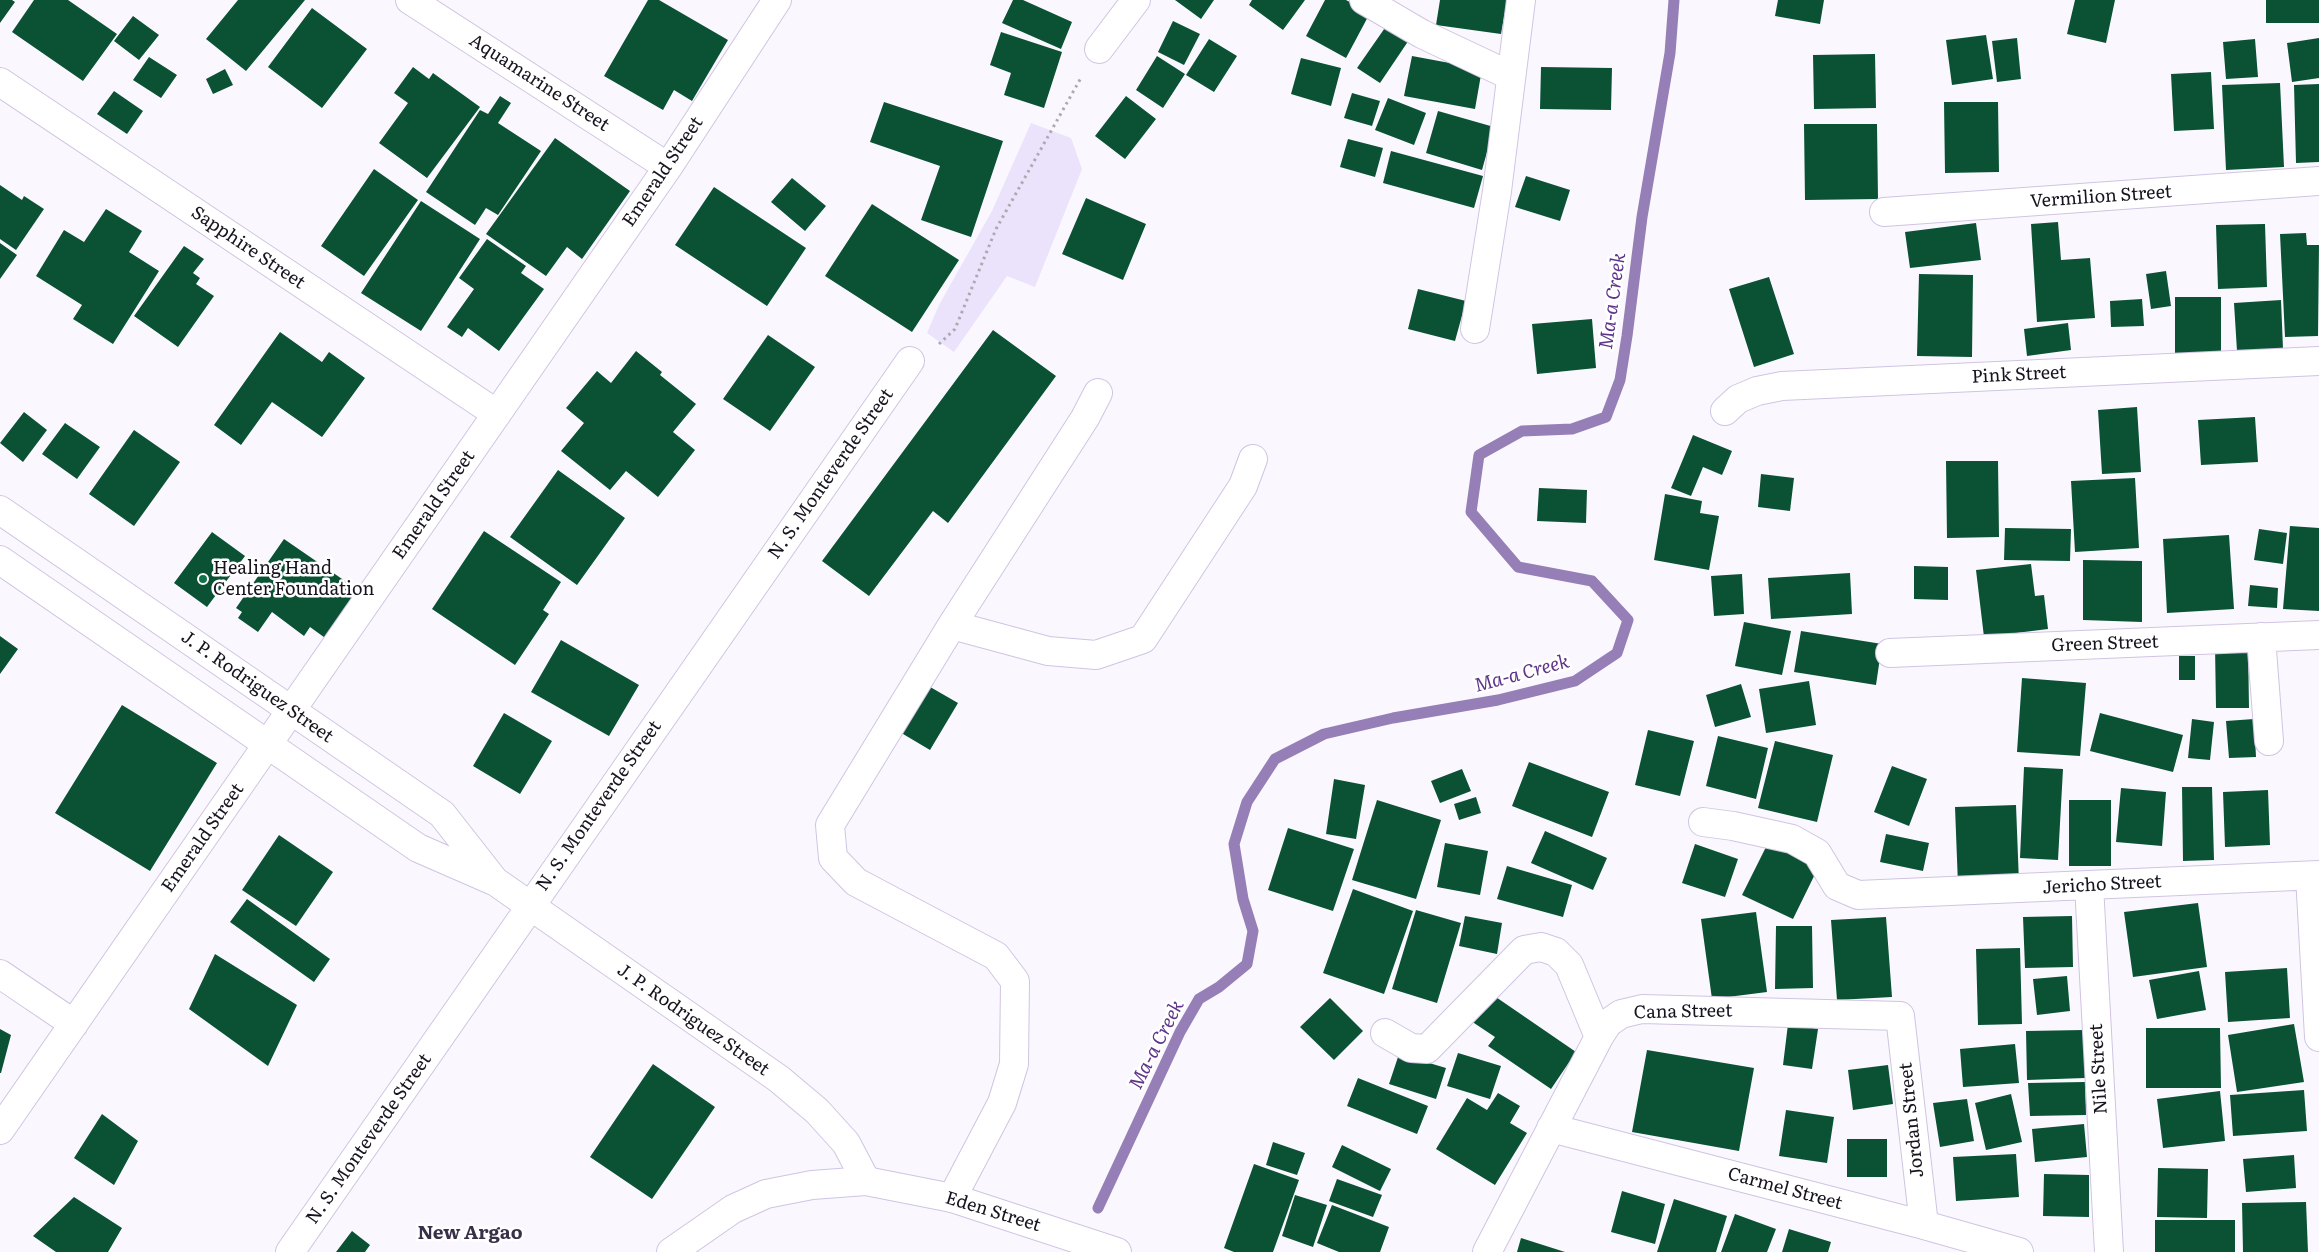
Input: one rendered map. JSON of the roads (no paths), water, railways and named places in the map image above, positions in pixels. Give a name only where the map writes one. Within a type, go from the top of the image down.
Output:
[{"type":"street","name":"Aquamarine Street","points":[[410,0],[668,167]]},
{"type":"street","name":"Emerald Street","points":[[0,1130],[668,167],[777,0]]},
{"type":"street","points":[[1100,49],[1136,0]]},
{"type":"street","points":[[1364,0],[1422,34],[1511,76]]},
{"type":"street","points":[[1475,329],[1497,191],[1521,0]]},
{"type":"street","name":"Sapphire Street","points":[[0,82],[497,414]]},
{"type":"street","name":"Vermilion Street","points":[[1884,212],[2319,181]]},
{"type":"street","name":"N. S. Monteverde Street","points":[[290,1252],[910,361]]},
{"type":"street","name":"Pink Street","points":[[1725,411],[1738,399],[1757,391],[1782,386],[2319,361]]},
{"type":"street","points":[[952,1198],[1002,1103],[1014,1064],[1015,981],[996,956],[856,882],[833,858],[830,825],[952,625],[1085,418],[1098,393]]},
{"type":"street","points":[[952,625],[1048,651],[1096,655],[1143,639],[1243,486],[1253,459]]},
{"type":"street","name":"J. P. Rodriguez Street","points":[[0,510],[442,814],[496,882]]},
{"type":"street","points":[[0,560],[24,526]]},
{"type":"street","name":"J. P. Rodriguez Street","points":[[0,560],[418,848],[496,882],[779,1079],[817,1111],[846,1143],[866,1181]]},
{"type":"street","name":"Green Street","points":[[1890,653],[2319,635]]},
{"type":"street","points":[[2260,637],[2269,741]]},
{"type":"street","name":"Jericho Street","points":[[1703,822],[1733,826],[1792,839],[1817,853],[1837,886],[1858,895],[2314,876]]},
{"type":"street","points":[[2314,876],[2319,1037]]},
{"type":"street","name":"Nile Street","points":[[2089,885],[2109,1252]]},
{"type":"street","points":[[1385,1033],[1411,1048],[1427,1049],[1524,950],[1540,947],[1556,952],[1569,965],[1599,1037]]},
{"type":"street","points":[[0,974],[74,1024]]},
{"type":"street","name":"Cana Street","points":[[1487,1252],[1599,1037],[1608,1023],[1621,1014],[1642,1009],[1900,1016]]},
{"type":"street","name":"Jordan Street","points":[[1900,1016],[1924,1225]]},
{"type":"street","name":"Carmel Street","points":[[1551,1128],[1924,1225],[2019,1252]]},
{"type":"street","name":"Eden Street","points":[[671,1252],[733,1209],[766,1194],[812,1185],[866,1181],[952,1198],[1117,1252]]},
{"type":"waterway","name":"Ma-a Creek","points":[[1098,1208],[1180,1032],[1199,999],[1219,987],[1247,964],[1253,931],[1243,899],[1234,844],[1247,802],[1275,759],[1324,734],[1393,718],[1498,700],[1575,681],[1617,653],[1628,620],[1592,581],[1518,567],[1471,512],[1479,455],[1522,431],[1572,429],[1606,417],[1620,380],[1642,217],[1670,53],[1674,0]]},
{"type":"place","name":"Healing Hand Center Foundation","points":[[203,579]]},
{"type":"district","name":"New Argao","points":[[470,1233]]}]
